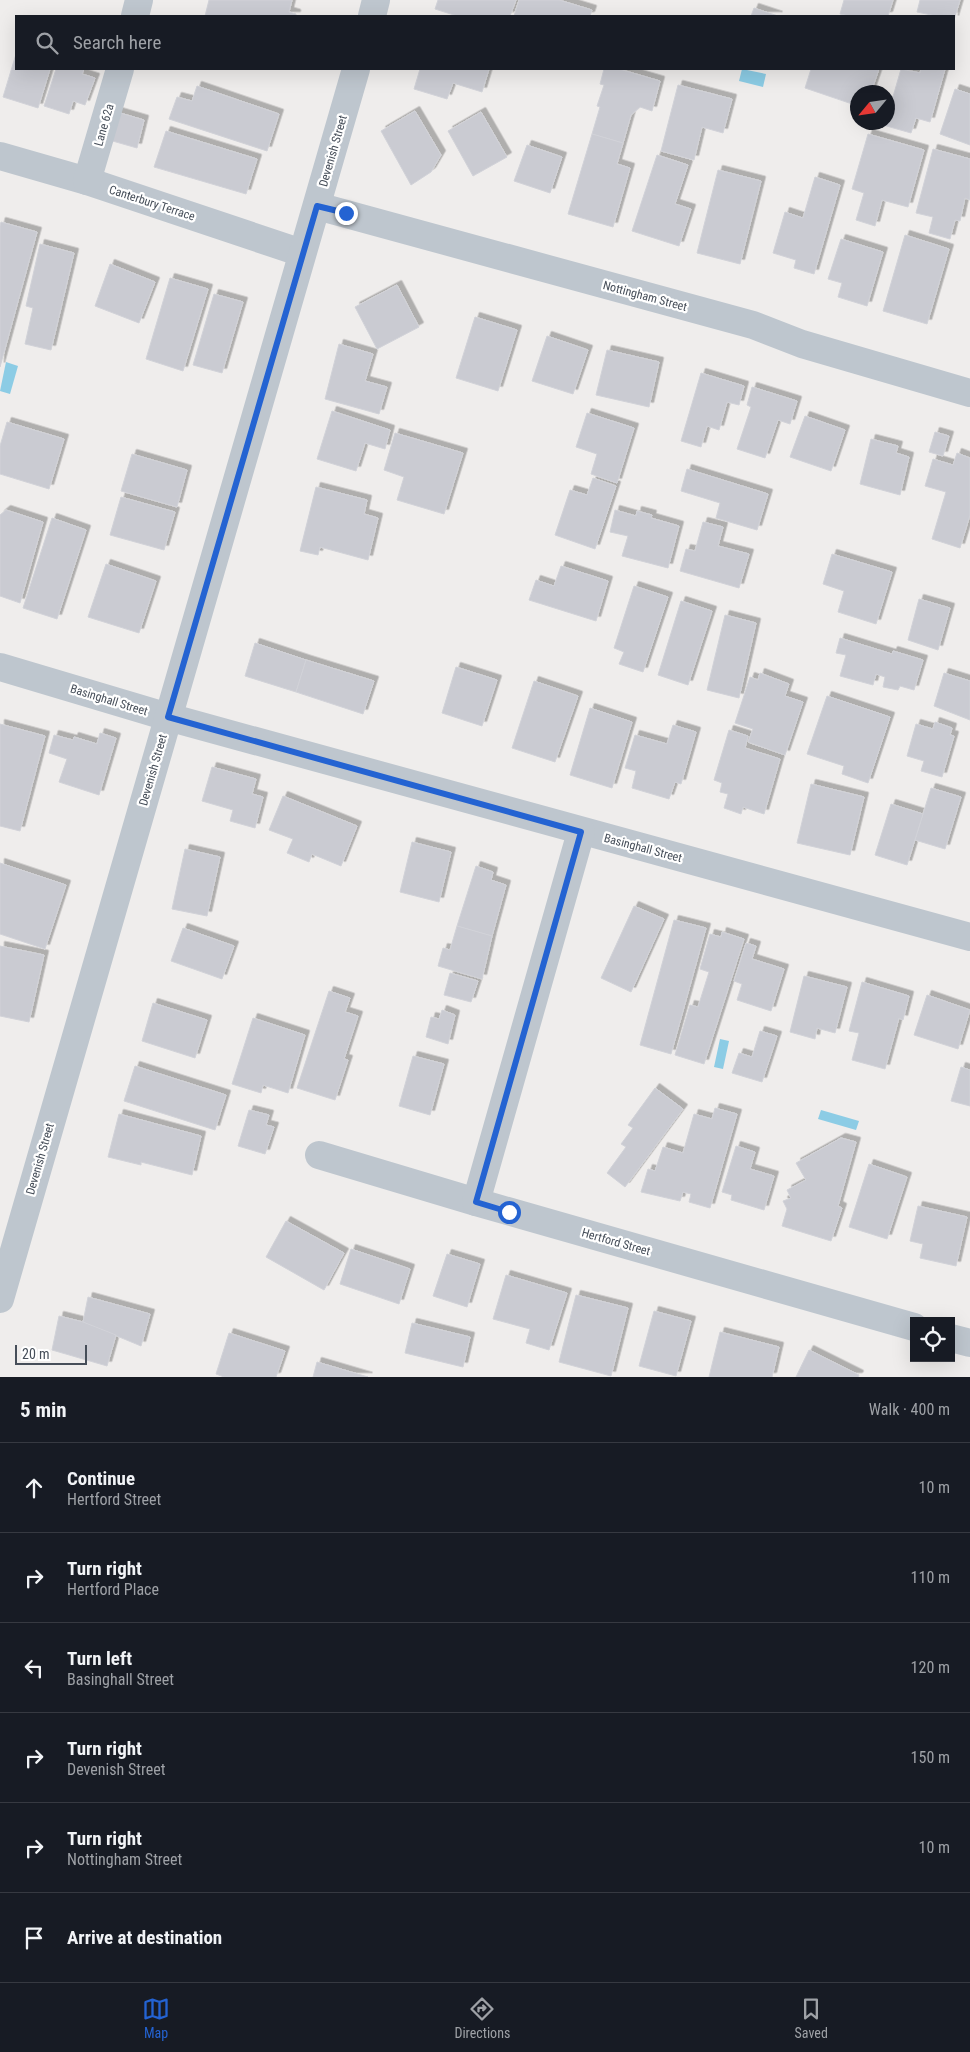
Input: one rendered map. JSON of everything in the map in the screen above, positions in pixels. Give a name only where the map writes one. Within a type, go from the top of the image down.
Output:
[{"type":"street","points":[[135,15],[140,0]]},
{"type":"street","points":[[372,15],[376,0]]},
{"type":"street","name":"Lane 62a","points":[[87,182],[120,70]]},
{"type":"street","name":"Devenish Street","points":[[0,1299],[356,70]]},
{"type":"street","name":"Canterbury Terrace","points":[[0,156],[87,182],[302,253]]},
{"type":"street","name":"Nottingham Street","points":[[317,206],[753,325],[802,344],[970,393]]},
{"type":"street","name":"Basinghall Street","points":[[0,667],[168,717],[581,832],[970,937]]},
{"type":"street","points":[[476,1202],[581,832]]},
{"type":"street","name":"Hertford Street","points":[[319,1155],[476,1202],[910,1326]]},
{"type":"street","points":[[955,1339],[970,1344]]},
{"type":"water","points":[[742,70],[766,74],[763,87],[739,81]]},
{"type":"water","points":[[6,362],[18,366],[10,394],[0,391]]},
{"type":"water","points":[[720,1039],[729,1041],[723,1069],[714,1067]]},
{"type":"water","points":[[821,1110],[859,1121],[856,1130],[818,1119]]},
{"type":"building","points":[[209,0],[292,0],[289,12],[296,14],[296,15],[205,15]]},
{"type":"building","points":[[438,0],[516,0],[510,15],[454,15],[435,9]]},
{"type":"building","points":[[519,0],[559,0],[592,10],[590,15],[514,15]]},
{"type":"building","points":[[844,0],[893,0],[888,15],[840,14]]},
{"type":"building","points":[[920,0],[960,0],[955,17],[955,15],[931,15],[917,12]]},
{"type":"building","points":[[754,8],[775,15],[751,15]]},
{"type":"building","points":[[15,57],[15,70],[50,70],[38,108],[3,97]]},
{"type":"building","points":[[56,70],[84,70],[82,74],[95,78],[85,105],[73,101],[69,114],[44,106]]},
{"type":"building","points":[[420,70],[489,70],[482,92],[453,83],[447,99],[414,89]]},
{"type":"building","points":[[604,70],[622,70],[660,81],[652,111],[640,107],[631,115],[623,143],[592,134],[600,107],[597,106],[604,85],[600,84]]},
{"type":"building","points":[[811,70],[879,70],[873,85],[850,85],[850,103],[805,88]]},
{"type":"building","points":[[901,70],[920,73],[921,70],[945,70],[930,122],[916,118],[911,133],[895,128],[895,90]]},
{"type":"building","points":[[678,85],[732,99],[723,133],[702,127],[694,160],[661,151]]},
{"type":"building","points":[[197,86],[279,114],[267,151],[169,119],[177,97],[192,101]]},
{"type":"building","points":[[955,89],[970,94],[970,145],[940,134]]},
{"type":"building","points":[[110,110],[144,120],[137,148],[102,138]]},
{"type":"building","points":[[415,111],[441,155],[431,172],[411,185],[381,131]]},
{"type":"building","points":[[481,112],[507,157],[473,176],[448,131]]},
{"type":"building","points":[[166,131],[257,159],[246,194],[154,167]]},
{"type":"building","points":[[592,134],[623,143],[617,164],[630,168],[613,227],[568,214]]},
{"type":"building","points":[[868,134],[924,150],[908,207],[882,200],[875,226],[856,220],[864,193],[852,189]]},
{"type":"building","points":[[527,145],[562,157],[550,193],[514,181]]},
{"type":"building","points":[[933,149],[970,159],[970,200],[965,198],[960,221],[955,220],[950,239],[929,233],[933,217],[916,213]]},
{"type":"building","points":[[657,155],[688,165],[675,204],[691,209],[679,246],[632,231]]},
{"type":"building","points":[[718,170],[761,181],[740,264],[697,253]]},
{"type":"building","points":[[815,177],[840,185],[814,274],[794,268],[796,260],[773,253],[785,212],[803,218]]},
{"type":"building","points":[[1,222],[37,232],[0,367],[0,226]]},
{"type":"building","points":[[905,235],[949,249],[927,324],[883,311]]},
{"type":"building","points":[[841,239],[883,252],[867,306],[838,297],[842,283],[828,279]]},
{"type":"building","points":[[40,244],[74,253],[51,350],[25,344],[33,308],[26,306]]},
{"type":"building","points":[[110,264],[155,282],[139,323],[95,306]]},
{"type":"building","points":[[170,278],[208,289],[183,371],[146,359]]},
{"type":"building","points":[[397,285],[419,327],[377,349],[355,307]]},
{"type":"building","points":[[214,294],[243,302],[222,373],[193,365]]},
{"type":"building","points":[[475,317],[517,330],[498,391],[456,378]]},
{"type":"building","points":[[547,336],[588,350],[573,394],[532,381]]},
{"type":"building","points":[[339,344],[373,354],[365,381],[387,387],[379,414],[325,399]]},
{"type":"building","points":[[607,350],[659,362],[649,407],[596,395]]},
{"type":"building","points":[[701,373],[744,386],[739,405],[727,402],[719,430],[707,426],[701,447],[681,441]]},
{"type":"building","points":[[752,387],[797,401],[790,424],[778,420],[765,458],[737,449],[751,407],[747,405]]},
{"type":"building","points":[[332,411],[390,430],[385,449],[365,443],[356,471],[317,459]]},
{"type":"building","points":[[587,413],[634,428],[617,483],[591,474],[597,454],[576,447]]},
{"type":"building","points":[[805,416],[845,430],[831,471],[790,457]]},
{"type":"building","points":[[7,422],[64,439],[49,489],[0,474],[0,446]]},
{"type":"building","points":[[935,432],[949,436],[943,456],[929,452]]},
{"type":"building","points":[[395,433],[463,453],[444,514],[397,500],[404,477],[384,470]]},
{"type":"building","points":[[871,439],[898,446],[896,453],[909,457],[900,495],[860,484]]},
{"type":"building","points":[[957,453],[970,458],[970,515],[960,548],[932,539],[946,492],[925,486],[933,459],[953,465]]},
{"type":"building","points":[[132,454],[187,470],[177,507],[121,491]]},
{"type":"building","points":[[687,469],[768,494],[757,530],[716,518],[720,503],[681,491]]},
{"type":"building","points":[[593,478],[616,486],[595,549],[555,535],[570,490],[587,495]]},
{"type":"building","points":[[316,487],[367,500],[364,514],[378,518],[368,560],[320,547],[318,555],[300,551]]},
{"type":"building","points":[[121,497],[175,512],[164,550],[110,535]]},
{"type":"building","points":[[6,510],[43,522],[20,603],[0,596],[0,515]]},
{"type":"building","points":[[615,510],[636,516],[637,511],[652,515],[651,518],[679,526],[668,568],[622,556],[628,536],[610,532]]},
{"type":"building","points":[[52,518],[86,530],[57,619],[23,608]]},
{"type":"building","points":[[703,522],[723,527],[718,546],[749,554],[739,588],[680,571],[686,549],[695,551]]},
{"type":"building","points":[[832,554],[892,572],[876,624],[838,612],[844,591],[823,584]]},
{"type":"building","points":[[106,564],[156,581],[139,633],[88,617]]},
{"type":"building","points":[[561,566],[608,581],[596,621],[529,600],[536,580],[554,586]]},
{"type":"building","points":[[634,586],[668,597],[643,672],[619,664],[624,652],[614,648]]},
{"type":"building","points":[[919,599],[950,608],[938,650],[908,640]]},
{"type":"building","points":[[681,601],[712,611],[688,685],[658,675]]},
{"type":"building","points":[[725,615],[756,623],[739,698],[707,690]]},
{"type":"building","points":[[840,638],[892,654],[893,651],[923,660],[914,690],[900,686],[898,690],[883,687],[885,677],[876,674],[873,685],[840,676],[846,655],[836,653]]},
{"type":"building","points":[[255,643],[306,660],[296,692],[245,676]]},
{"type":"building","points":[[306,660],[374,681],[363,714],[296,692]]},
{"type":"building","points":[[456,667],[497,680],[482,726],[442,713]]},
{"type":"building","points":[[760,673],[789,684],[785,696],[803,702],[785,755],[748,742],[753,729],[735,723],[750,677],[758,680]]},
{"type":"building","points":[[944,673],[970,681],[970,720],[934,706]]},
{"type":"building","points":[[534,681],[578,696],[555,762],[512,748]]},
{"type":"building","points":[[827,696],[890,717],[868,783],[842,774],[844,766],[807,754]]},
{"type":"building","points":[[590,708],[632,722],[612,788],[570,775]]},
{"type":"building","points":[[935,722],[952,728],[950,735],[954,736],[942,777],[921,771],[924,761],[907,756],[916,724],[933,729]]},
{"type":"building","points":[[0,724],[45,736],[20,831],[0,826]]},
{"type":"building","points":[[673,725],[696,732],[681,784],[675,782],[669,799],[632,788],[636,771],[625,768],[635,735],[667,744]]},
{"type":"building","points":[[729,730],[748,736],[745,748],[780,759],[764,814],[743,807],[741,814],[724,808],[728,794],[720,792],[722,783],[714,780]]},
{"type":"building","points":[[100,733],[116,738],[99,795],[59,782],[67,759],[49,753],[54,735],[73,740],[74,737],[97,744]]},
{"type":"building","points":[[212,767],[256,779],[252,794],[263,797],[255,828],[230,821],[233,810],[202,801]]},
{"type":"building","points":[[811,784],[864,797],[850,855],[797,843]]},
{"type":"building","points":[[931,788],[961,797],[945,849],[915,840]]},
{"type":"building","points":[[283,796],[357,826],[341,866],[312,854],[309,862],[287,853],[293,839],[269,830]]},
{"type":"building","points":[[891,804],[923,814],[907,865],[875,855]]},
{"type":"building","points":[[412,842],[451,852],[439,902],[400,892]]},
{"type":"building","points":[[185,849],[220,857],[207,916],[172,909]]},
{"type":"building","points":[[0,863],[66,885],[45,949],[0,934]]},
{"type":"building","points":[[476,866],[493,872],[491,880],[506,885],[492,936],[457,926]]},
{"type":"building","points":[[634,906],[664,919],[631,992],[601,978]]},
{"type":"building","points":[[674,920],[706,928],[671,1054],[640,1045]]},
{"type":"building","points":[[457,926],[492,936],[482,979],[438,966],[443,948],[450,950]]},
{"type":"building","points":[[183,928],[234,946],[222,979],[171,961]]},
{"type":"building","points":[[722,932],[744,939],[704,1064],[675,1055],[690,1005],[698,1007],[709,972],[700,969],[710,934],[721,937]]},
{"type":"building","points":[[746,943],[756,946],[752,959],[784,969],[771,1011],[737,1000],[742,984],[734,981]]},
{"type":"building","points":[[0,946],[44,955],[29,1022],[0,1016]]},
{"type":"building","points":[[450,973],[478,981],[471,1002],[444,995]]},
{"type":"building","points":[[804,976],[847,987],[835,1033],[817,1028],[815,1039],[790,1032]]},
{"type":"building","points":[[862,982],[909,996],[903,1020],[899,1018],[885,1069],[852,1060],[859,1033],[849,1031]]},
{"type":"building","points":[[329,991],[350,998],[345,1012],[358,1016],[344,1059],[348,1060],[335,1100],[297,1088]]},
{"type":"building","points":[[927,995],[970,1010],[958,1049],[914,1035]]},
{"type":"building","points":[[153,1003],[207,1020],[195,1058],[142,1041]]},
{"type":"building","points":[[442,1010],[455,1015],[448,1044],[426,1037],[431,1017],[439,1019]]},
{"type":"building","points":[[253,1018],[305,1035],[288,1093],[263,1085],[261,1093],[232,1084]]},
{"type":"building","points":[[760,1031],[777,1036],[762,1082],[732,1073],[739,1053],[752,1057]]},
{"type":"building","points":[[413,1056],[444,1064],[430,1115],[399,1106]]},
{"type":"building","points":[[135,1066],[226,1095],[215,1130],[124,1101]]},
{"type":"building","points":[[961,1067],[970,1070],[970,1106],[951,1101]]},
{"type":"building","points":[[655,1088],[683,1109],[625,1187],[607,1173],[626,1147],[621,1144],[633,1128],[628,1125]]},
{"type":"building","points":[[715,1108],[737,1114],[710,1208],[689,1202],[691,1194],[683,1192],[680,1201],[641,1192],[648,1169],[655,1171],[663,1147],[683,1153],[694,1114],[712,1119]]},
{"type":"building","points":[[249,1110],[269,1115],[266,1125],[274,1127],[265,1154],[238,1146]]},
{"type":"building","points":[[119,1114],[201,1136],[192,1175],[141,1162],[141,1165],[108,1157]]},
{"type":"building","points":[[841,1138],[856,1142],[838,1206],[842,1208],[831,1241],[782,1226],[787,1209],[783,1201],[791,1198],[787,1190],[806,1180],[796,1163]]},
{"type":"building","points":[[736,1146],[755,1152],[750,1169],[774,1176],[764,1210],[731,1200],[732,1195],[722,1192]]},
{"type":"building","points":[[869,1164],[907,1177],[887,1239],[849,1227]]},
{"type":"building","points":[[918,1206],[967,1217],[956,1266],[920,1258],[923,1244],[910,1241]]},
{"type":"building","points":[[286,1221],[344,1253],[324,1290],[266,1257]]},
{"type":"building","points":[[351,1249],[410,1269],[399,1304],[340,1284]]},
{"type":"building","points":[[447,1254],[480,1264],[467,1307],[433,1296]]},
{"type":"building","points":[[506,1275],[567,1293],[549,1350],[526,1343],[530,1329],[493,1319]]},
{"type":"building","points":[[576,1295],[628,1308],[611,1376],[559,1362]]},
{"type":"building","points":[[88,1297],[150,1314],[141,1346],[83,1322]]},
{"type":"building","points":[[654,1311],[691,1321],[676,1376],[639,1366]]},
{"type":"building","points":[[59,1316],[83,1322],[116,1335],[107,1366],[52,1350]]},
{"type":"building","points":[[412,1323],[470,1337],[463,1367],[405,1353]]},
{"type":"building","points":[[720,1332],[779,1347],[772,1377],[709,1377]]},
{"type":"building","points":[[229,1333],[285,1351],[276,1377],[224,1377],[216,1374]]},
{"type":"building","points":[[809,1350],[859,1375],[858,1377],[796,1377]]},
{"type":"building","points":[[317,1362],[368,1377],[313,1377]]},
{"type":"route","points":[[346,213],[317,206],[168,717],[581,832],[476,1202],[509,1212]]}]
